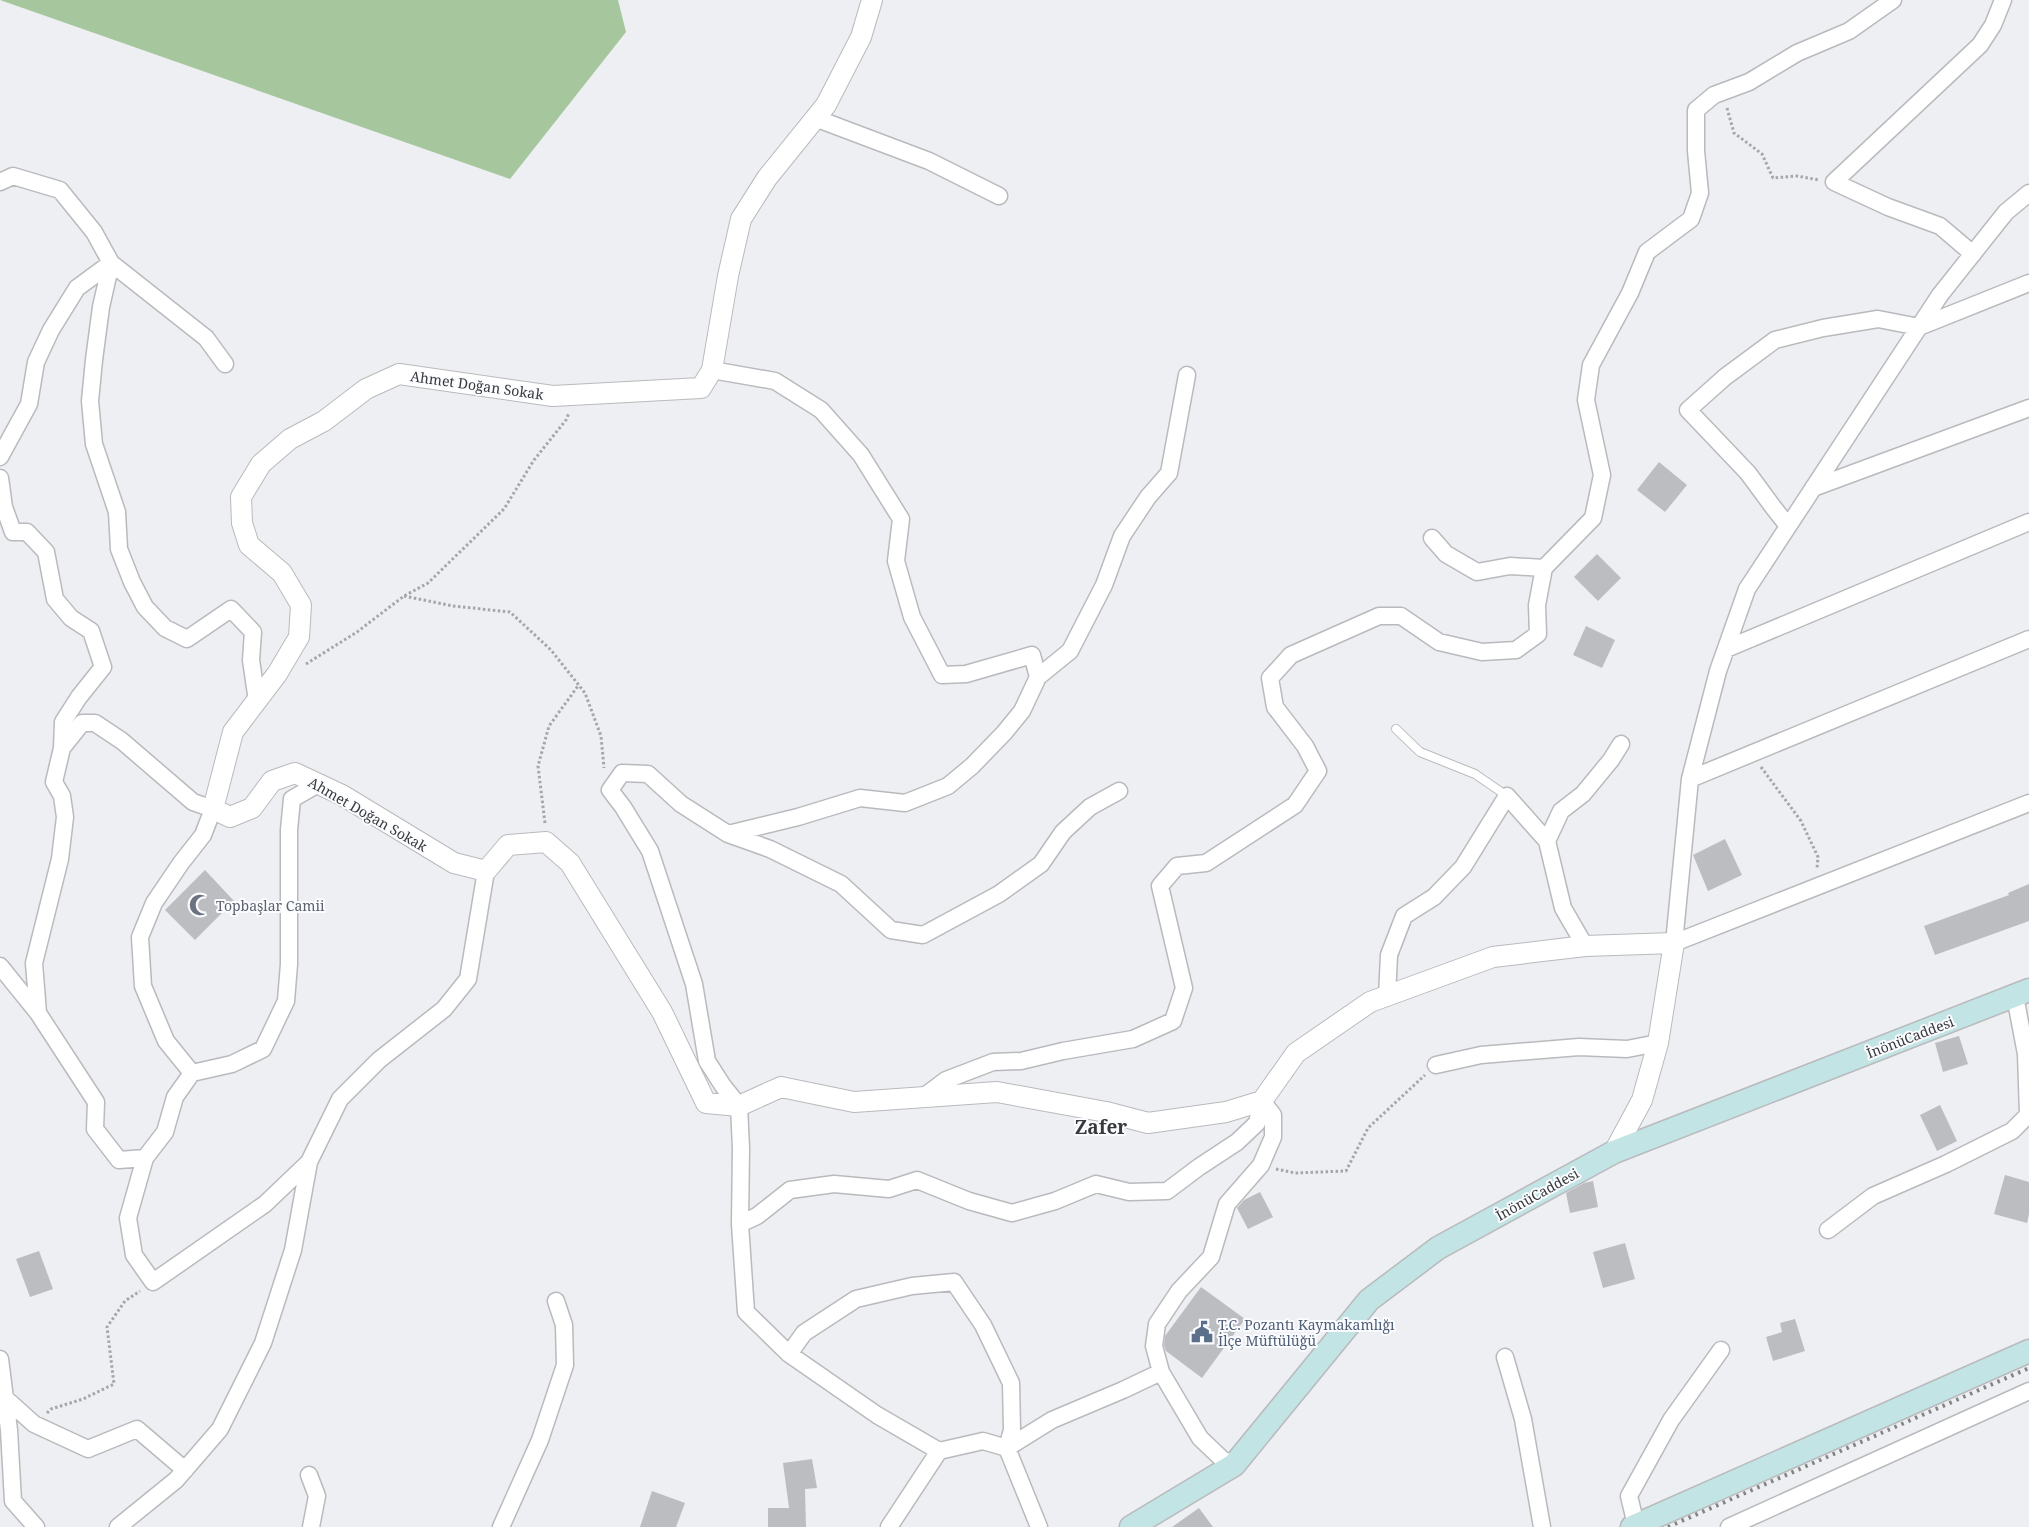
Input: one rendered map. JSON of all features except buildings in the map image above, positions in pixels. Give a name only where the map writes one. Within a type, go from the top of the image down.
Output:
[{"type":"main road","name":"İnönüCaddesi","points":[[1131,1527],[1234,1464],[1369,1300],[1438,1248],[1614,1152],[2022,993]]},
{"type":"main road","points":[[1634,1526],[2029,1351]]},
{"type":"street","name":"Ahmet Doğan Sokak","points":[[486,871],[454,863],[342,795],[295,773],[272,781],[252,808],[230,817],[213,809],[234,732],[278,674],[300,637],[301,605],[282,573],[249,545],[242,523],[241,497],[261,464],[290,439],[324,421],[366,389],[399,374],[553,396],[701,388],[712,370],[728,276],[741,219],[767,178],[826,105],[861,37],[872,0]]},
{"type":"street","points":[[922,1098],[946,1080],[993,1062],[1021,1061],[1063,1051],[1133,1040],[1173,1021],[1184,988],[1160,886],[1177,866],[1206,863],[1295,805],[1318,771],[1306,746],[1275,707],[1270,678],[1291,655],[1379,616],[1401,616],[1439,642],[1482,652],[1516,650],[1538,634],[1537,605],[1544,568],[1594,518],[1602,475],[1586,400],[1591,365],[1630,292],[1647,252],[1691,219],[1700,193],[1696,151],[1696,110],[1714,95],[1742,85],[1797,52],[1849,31],[1893,0]]},
{"type":"street","points":[[1973,254],[1940,226],[1888,207],[1834,182],[1980,45],[1993,24],[2003,0]]},
{"type":"street","points":[[815,118],[929,161],[999,196]]},
{"type":"street","points":[[0,182],[14,176],[60,190],[94,232],[111,263],[206,338],[225,364]]},
{"type":"street","points":[[1614,1152],[1642,1100],[1658,1043],[1674,943],[1690,779],[1718,671],[1747,589],[1940,295],[2006,212],[2029,193]]},
{"type":"street","points":[[0,457],[29,404],[36,362],[50,330],[78,288],[111,263]]},
{"type":"street","points":[[111,263],[101,307],[90,401],[94,444],[117,512],[120,549],[145,608],[165,628],[187,639],[231,610],[253,632],[251,660],[257,701]]},
{"type":"street","points":[[1788,526],[1772,508],[1748,473],[1688,410],[1725,377],[1775,340],[1823,328],[1878,319],[1920,327],[2029,283]]},
{"type":"street","points":[[712,370],[775,381],[821,410],[861,455],[901,519],[896,561],[912,617],[942,675],[966,674],[1032,655],[1038,677]]},
{"type":"street","points":[[728,834],[798,817],[860,798],[905,803],[948,786],[972,766],[1022,711],[1038,677],[1070,651],[1104,585],[1122,536],[1148,497],[1169,473],[1187,375]]},
{"type":"street","points":[[1813,488],[2029,408]]},
{"type":"street","points":[[0,478],[4,507],[13,532],[26,532],[46,552],[55,599],[70,618],[91,631],[103,667],[79,697],[63,722],[62,748],[54,782],[62,796],[65,817],[60,859],[34,963],[38,1013]]},
{"type":"street","points":[[1726,649],[2029,522]]},
{"type":"street","points":[[1432,538],[1446,554],[1477,572],[1510,566],[1544,568]]},
{"type":"street","points":[[1690,779],[1752,755],[2029,638]]},
{"type":"street","points":[[62,748],[82,723],[95,723],[122,741],[194,802],[213,809],[204,835],[181,863],[154,903],[140,937],[143,986],[166,1041],[192,1073]]},
{"type":"street","points":[[1547,841],[1561,811],[1584,794],[1621,744]]},
{"type":"street","points":[[1119,791],[1090,807],[1063,832],[1041,864],[999,894],[923,935],[891,930],[841,884],[770,849],[728,834],[681,804],[648,774],[622,773],[610,790],[624,807],[650,851],[694,984],[707,1061],[739,1106],[741,1148],[740,1224],[746,1312],[789,1354],[877,1415],[939,1451],[983,1441],[1007,1448],[1052,1420],[1161,1372]]},
{"type":"street","points":[[309,1162],[265,1204],[153,1282],[134,1255],[128,1218],[145,1158],[165,1132],[175,1097],[192,1073],[232,1064],[263,1049],[286,1001],[290,964],[288,830],[292,799],[318,784]]},
{"type":"street","points":[[1387,996],[1389,955],[1404,916],[1434,897],[1463,867],[1507,796],[1547,841],[1563,908],[1585,946]]},
{"type":"street","points":[[740,1224],[757,1216],[790,1190],[834,1184],[889,1189],[917,1180],[969,1201],[1012,1213],[1055,1201],[1096,1184],[1129,1192],[1167,1192],[1199,1167],[1237,1142],[1257,1123],[1262,1101],[1296,1053],[1370,1002],[1493,957],[1585,946],[1674,943],[2029,803]]},
{"type":"street","points":[[118,1527],[176,1480],[220,1429],[263,1343],[293,1250],[309,1162],[340,1099],[379,1060],[444,1009],[468,980],[486,871],[508,845],[546,842],[570,862],[662,1012],[706,1103],[739,1106],[780,1086],[854,1102],[996,1092],[1106,1112],[1148,1123],[1226,1112],[1262,1101]]},
{"type":"street","points":[[0,966],[38,1013],[96,1102],[95,1129],[120,1160],[145,1158]]},
{"type":"street","points":[[1828,1230],[1873,1196],[1946,1164],[2012,1131],[2028,1115],[2022,993]]},
{"type":"street","points":[[1436,1065],[1481,1055],[1579,1048],[1627,1049],[1658,1043]]},
{"type":"street","points":[[1234,1464],[1222,1459],[1200,1438],[1161,1372],[1154,1346],[1157,1324],[1179,1291],[1211,1257],[1227,1204],[1261,1165],[1274,1137],[1273,1115],[1262,1101]]},
{"type":"street","points":[[789,1354],[804,1332],[856,1299],[912,1286],[954,1282],[983,1325],[1011,1383],[1012,1430],[1007,1448],[1039,1527]]},
{"type":"street","points":[[501,1527],[540,1440],[565,1365],[564,1325],[556,1301]]},
{"type":"street","points":[[1634,1526],[1629,1496],[1671,1420],[1720,1350]]},
{"type":"street","points":[[1505,1357],[1523,1418],[1542,1527]]},
{"type":"street","points":[[0,1359],[6,1398],[13,1500],[36,1527]]},
{"type":"street","points":[[1729,1527],[2029,1391]]},
{"type":"street","points":[[6,1398],[34,1424],[88,1449],[137,1429],[185,1470]]},
{"type":"street","points":[[889,1527],[939,1451]]},
{"type":"street","points":[[309,1475],[317,1496],[311,1527]]},
{"type":"lane","points":[[1396,730],[1420,752],[1475,774],[1507,796]]},
{"type":"path","points":[[1742,85],[1726,110],[1734,133],[1762,154],[1773,178],[1796,176],[1834,182]]},
{"type":"path","points":[[278,674],[310,662],[357,632],[404,596],[428,583],[504,509],[534,460],[566,420],[576,395]]},
{"type":"path","points":[[404,596],[454,606],[510,612],[550,650],[585,693],[601,736],[605,772],[610,790]]},
{"type":"path","points":[[546,842],[544,806],[538,766],[549,726],[578,686]]},
{"type":"path","points":[[1752,755],[1801,821],[1818,856],[1816,887]]},
{"type":"path","points":[[1261,1165],[1295,1173],[1346,1170],[1368,1128],[1436,1065]]},
{"type":"path","points":[[34,1424],[51,1409],[83,1399],[114,1384],[107,1327],[125,1301],[153,1282]]},
{"type":"green space","points":[[0,0],[618,0],[626,32],[510,179]]},
{"type":"railway","points":[[1668,1527],[2029,1368]]},
{"type":"place","name":"Topbaşlar Camii","points":[[200,905]]},
{"type":"place","name":"T.C. Pozantı Kaymakamlığı İlçe Müftülüğü","points":[[1202,1332]]},
{"type":"district","name":"Zafer","points":[[1101,1127]]}]
